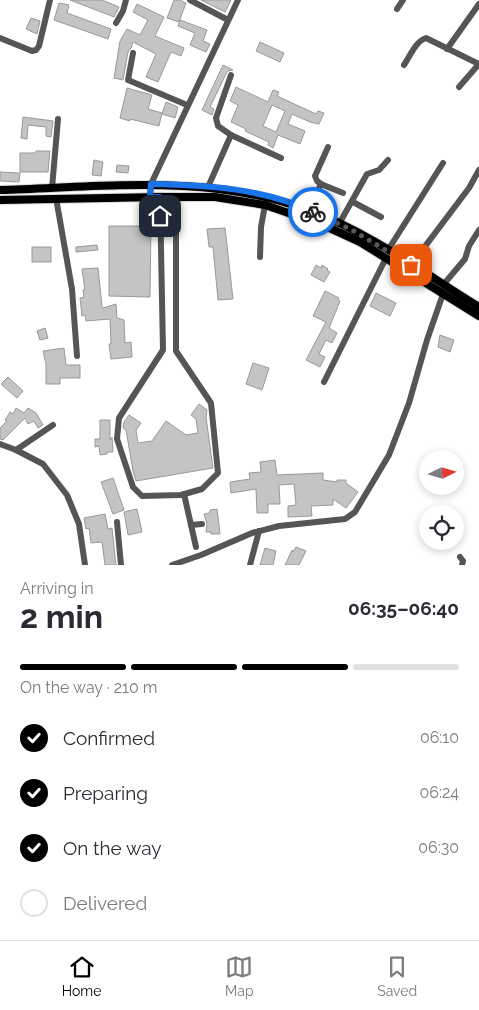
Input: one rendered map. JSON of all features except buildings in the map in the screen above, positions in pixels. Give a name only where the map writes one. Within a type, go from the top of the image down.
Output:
[{"type":"main road","points":[[0,190],[151,184],[208,187],[257,194],[309,210],[339,224],[479,316]]},
{"type":"main road","points":[[0,200],[215,197],[265,205],[320,224],[411,265],[479,307]]},
{"type":"street","points":[[0,38],[36,50],[50,0]]},
{"type":"street","points":[[116,24],[126,0]]},
{"type":"street","points":[[190,0],[228,20]]},
{"type":"street","points":[[150,197],[151,184],[238,0]]},
{"type":"street","points":[[397,9],[403,0]]},
{"type":"street","points":[[447,49],[479,4]]},
{"type":"street","points":[[404,65],[422,39],[430,39],[479,64],[459,87]]},
{"type":"street","points":[[133,53],[128,80],[187,105]]},
{"type":"street","points":[[231,75],[216,123],[231,136],[281,158]]},
{"type":"street","points":[[52,188],[58,119]]},
{"type":"street","points":[[208,187],[231,136]]},
{"type":"street","points":[[328,147],[315,176],[321,184],[343,193]]},
{"type":"street","points":[[339,224],[367,174],[379,170],[388,160]]},
{"type":"street","points":[[324,382],[387,254],[443,164]]},
{"type":"street","points":[[411,265],[469,188],[479,170]]},
{"type":"street","points":[[309,210],[321,184]]},
{"type":"street","points":[[160,197],[163,350],[119,418],[117,439],[133,487],[142,496],[184,494],[202,489],[218,473],[211,403],[176,351],[176,197]]},
{"type":"street","points":[[56,198],[72,289],[77,356]]},
{"type":"street","points":[[353,202],[381,217]]},
{"type":"street","points":[[260,257],[261,227],[265,205]]},
{"type":"street","points":[[443,285],[465,259],[469,246],[479,230]]},
{"type":"street","points":[[172,565],[259,531],[279,526],[345,519],[356,512],[389,455],[409,404],[427,340],[443,294]]},
{"type":"street","points":[[16,450],[53,425]]},
{"type":"street","points":[[0,444],[43,464],[67,495],[79,524],[85,565]]},
{"type":"street","points":[[184,494],[196,547]]},
{"type":"street","points":[[117,522],[121,565]]},
{"type":"street","points":[[191,525],[202,524]]},
{"type":"street","points":[[250,565],[259,531]]},
{"type":"street","points":[[460,557],[463,561],[462,565]]},
{"type":"way so far","points":[[313,212],[352,230],[411,265]]},
{"type":"route","points":[[160,216],[160,197],[150,197],[151,184],[188,185],[236,190],[268,197],[313,212]]}]
